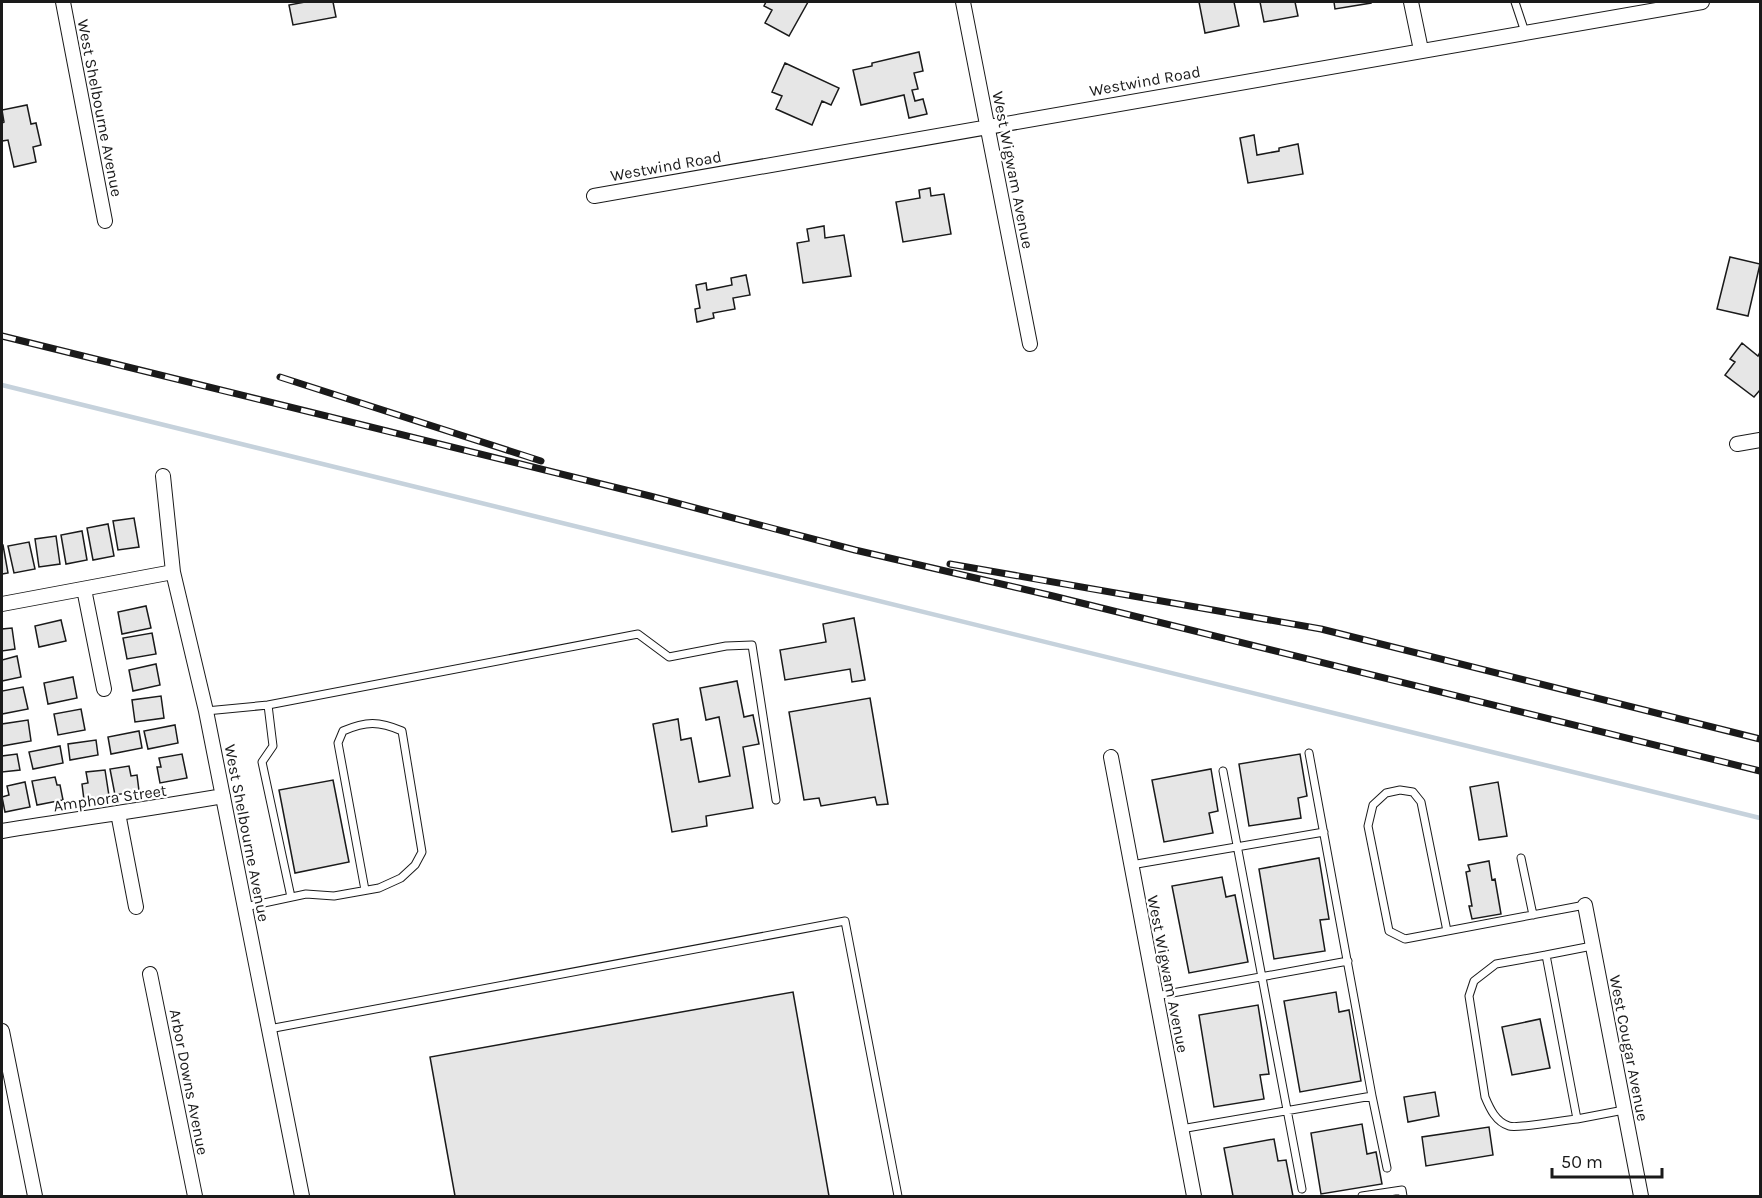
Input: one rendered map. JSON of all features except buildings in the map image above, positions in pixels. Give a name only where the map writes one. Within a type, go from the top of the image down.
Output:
[{"type":"street","name":"West Shelbourne Avenue","points":[[63,2],[105,221]]},
{"type":"street","name":"West Wigwam Avenue","points":[[963,2],[1030,344]]},
{"type":"street","points":[[1411,2],[1421,50]]},
{"type":"street","name":"Westwind Road","points":[[594,196],[1702,2]]},
{"type":"street","points":[[1737,444],[1761,440]]},
{"type":"street","name":"West Shelbourne Avenue","points":[[163,476],[173,572],[206,711],[302,1197]]},
{"type":"street","points":[[2,604],[173,572]]},
{"type":"street","points":[[84,589],[104,689]]},
{"type":"street","name":"West Wigwam Avenue","points":[[1111,757],[1194,1197]]},
{"type":"street","name":"Amphora Street","points":[[2,831],[97,815],[137,812],[223,796]]},
{"type":"street","points":[[118,813],[136,907]]},
{"type":"street","name":"West Cougar Avenue","points":[[1585,905],[1641,1197]]},
{"type":"street","name":"Arbor Downs Avenue","points":[[150,974],[195,1197]]},
{"type":"street","points":[[2,1031],[35,1197]]},
{"type":"lane","points":[[1515,2],[1525,32]]},
{"type":"lane","points":[[206,711],[268,705],[638,634],[669,657],[726,646],[752,645],[776,800]]},
{"type":"lane","points":[[268,705],[273,746],[262,762],[291,897]]},
{"type":"lane","points":[[245,907],[306,894],[334,896],[379,888],[401,878],[415,865],[422,852],[402,731],[386,724],[360,723],[343,731],[338,742],[365,890]]},
{"type":"lane","points":[[1309,753],[1387,1168]]},
{"type":"lane","points":[[1224,771],[1302,1189]]},
{"type":"lane","points":[[1447,931],[1421,802],[1413,792],[1400,790],[1386,793],[1373,805],[1368,825],[1389,931],[1405,939],[1585,905]]},
{"type":"lane","points":[[1131,865],[1324,832]]},
{"type":"lane","points":[[1521,858],[1533,915]]},
{"type":"lane","points":[[269,1029],[845,921],[898,1197]]},
{"type":"lane","points":[[1592,946],[1496,964],[1474,981],[1469,996],[1485,1097],[1495,1116],[1510,1127],[1577,1119],[1624,1110]]},
{"type":"lane","points":[[1546,955],[1577,1119]]},
{"type":"lane","points":[[1156,996],[1348,961]]},
{"type":"lane","points":[[1181,1129],[1372,1096]]},
{"type":"lane","points":[[1362,1197],[1402,1190],[1403,1197]]},
{"type":"waterway","points":[[2,385],[1760,818]]},
{"type":"railway","points":[[2,336],[650,496],[855,550],[1053,596],[1760,771]]},
{"type":"railway","points":[[280,377],[541,461]]},
{"type":"railway","points":[[950,564],[1321,629],[1760,739]]}]
